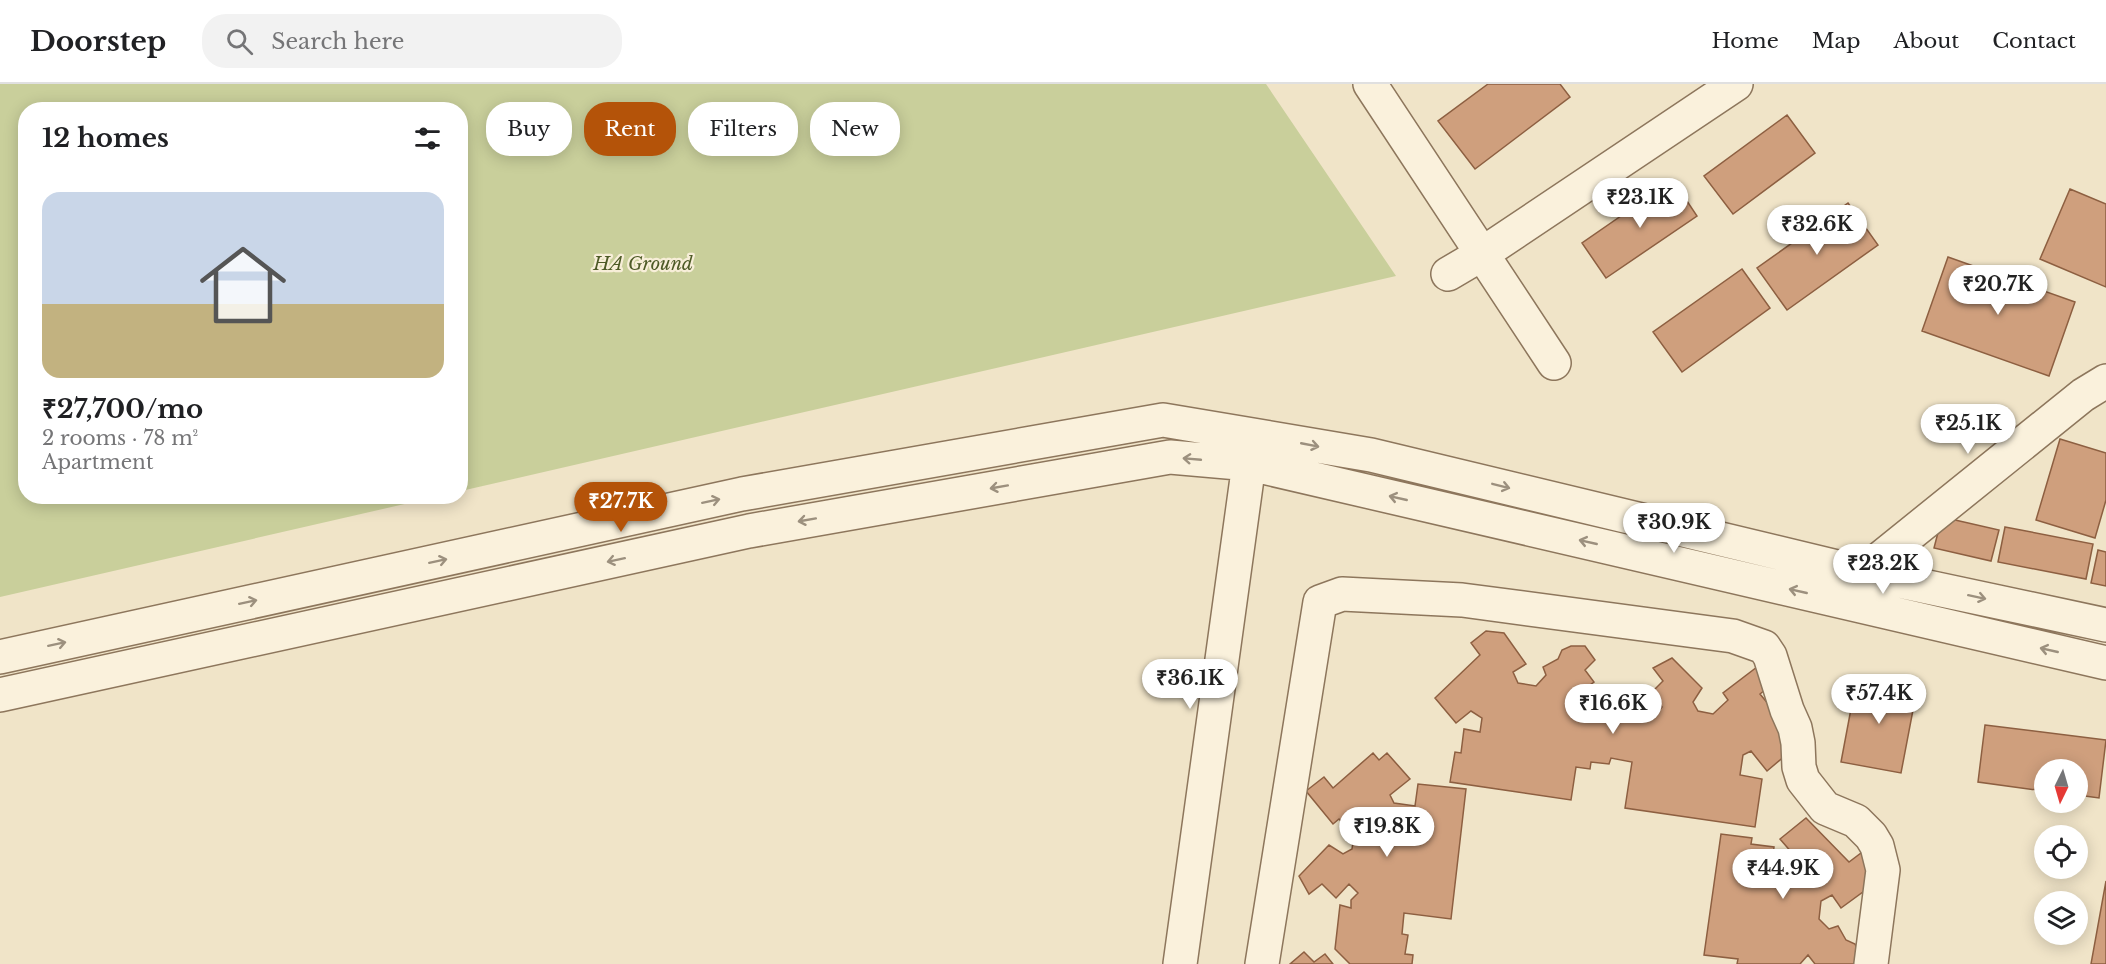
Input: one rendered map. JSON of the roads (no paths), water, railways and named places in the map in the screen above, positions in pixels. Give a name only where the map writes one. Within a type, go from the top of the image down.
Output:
[{"type":"street","points":[[1370,84],[1554,363]]},
{"type":"street","points":[[1448,274],[1482,254],[1736,84]]},
{"type":"street","points":[[1858,588],[2098,393]]},
{"type":"street","points":[[0,657],[741,494],[1163,420],[1252,449],[1858,588],[2106,663]]},
{"type":"street","points":[[0,695],[749,531],[1170,457],[1252,449]]},
{"type":"street","points":[[1180,964],[1252,449]]},
{"type":"street","points":[[1858,588],[2106,625]]},
{"type":"street","points":[[1262,964],[1320,602],[1342,594],[1462,600],[1733,636],[1764,647],[1770,656],[1795,728],[1799,767],[1803,780],[1825,808],[1856,821],[1871,836],[1877,846],[1883,879],[1871,964]]},
{"type":"park label","name":"HA Ground","points":[[643,264]]}]
